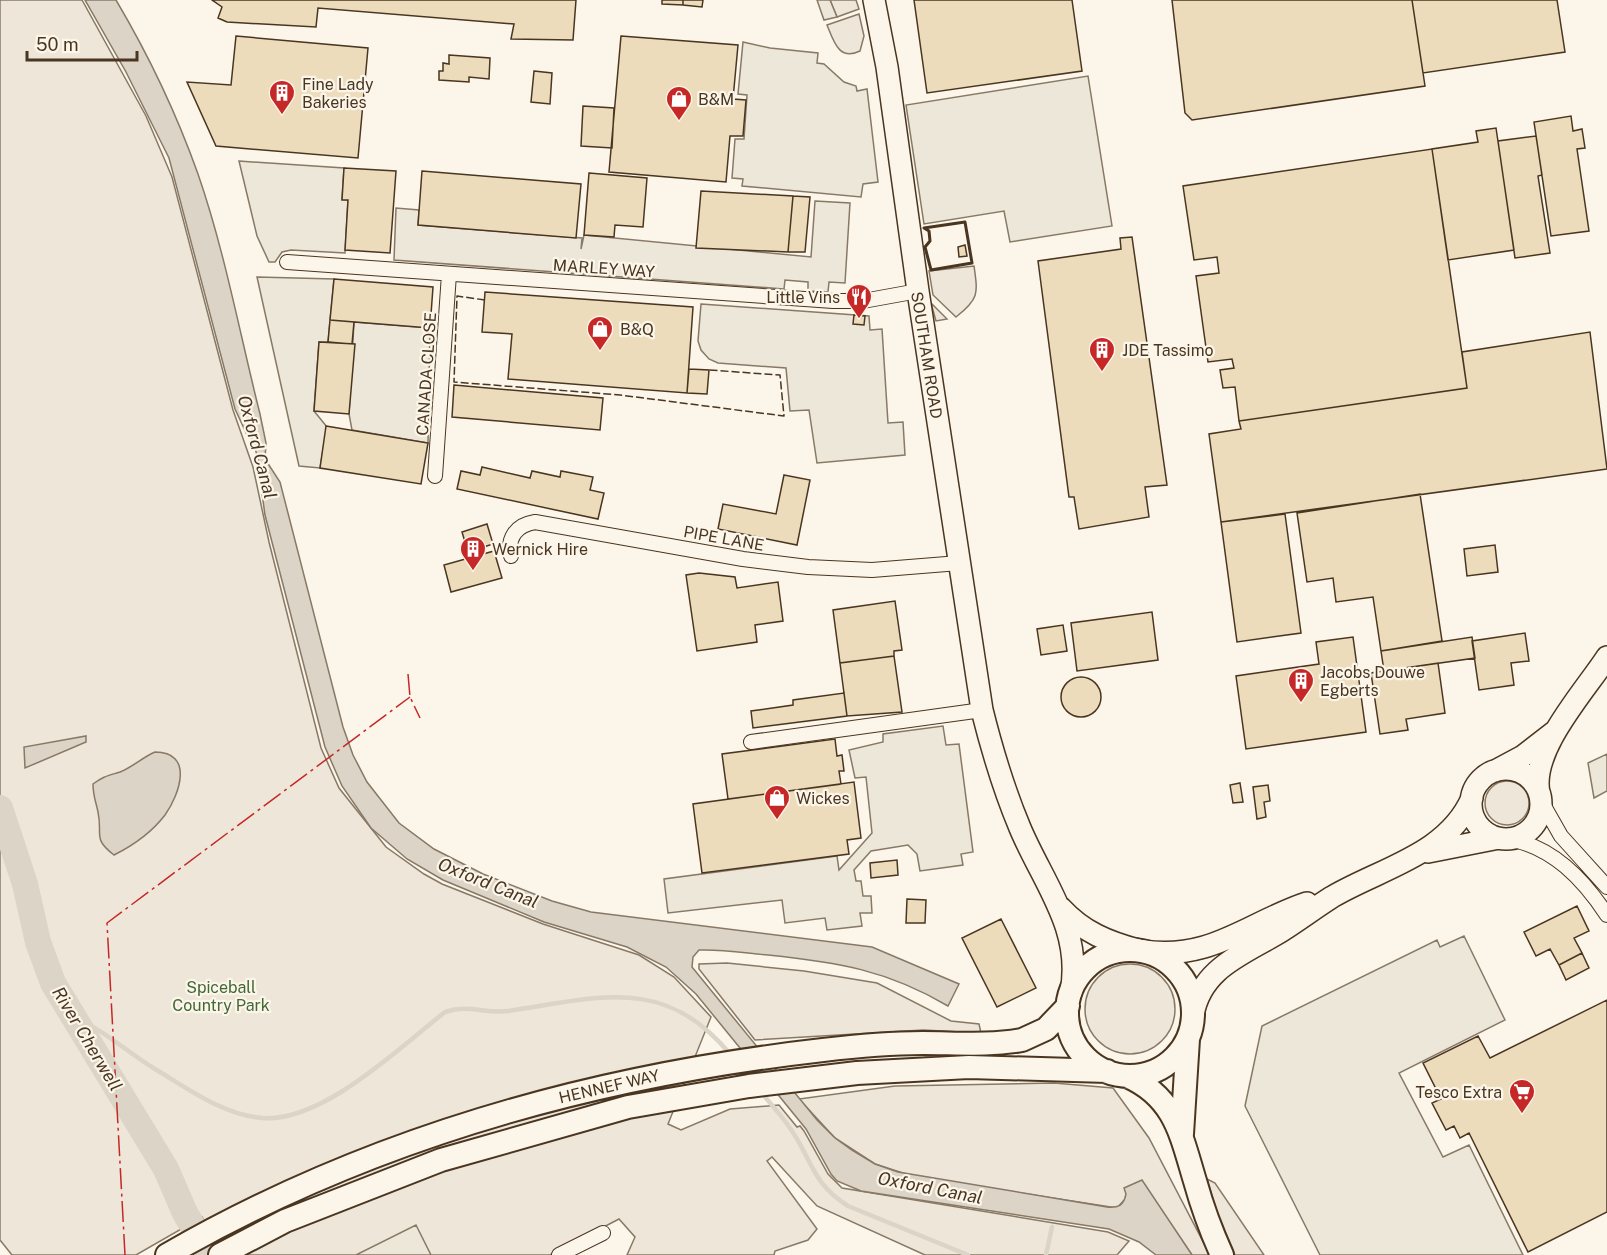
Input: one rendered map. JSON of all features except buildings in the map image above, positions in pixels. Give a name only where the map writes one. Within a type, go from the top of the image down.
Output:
[{"type":"highway","points":[[1182,1134],[1188,1039],[1193,1015],[1192,998],[1185,981],[1167,962],[1140,950],[1121,950],[1097,960],[1078,977],[1069,999],[1068,1022],[1081,1052],[1155,1094],[1172,1115],[1182,1134],[1202,1204],[1222,1255]]},
{"type":"highway","name":"HENNEF WAY","points":[[167,1255],[235,1216],[299,1187],[434,1134],[530,1104],[659,1074],[783,1054],[862,1046],[1022,1040],[1046,1029],[1069,999]]},
{"type":"highway","points":[[1117,1073],[1156,1070],[1180,1052],[1188,1039]]},
{"type":"highway","name":"HENNEF WAY","points":[[220,1255],[247,1239],[359,1191],[441,1160],[628,1107],[802,1079],[969,1067],[1117,1073]]},
{"type":"main road","name":"SOUTHAM ROAD","points":[[874,0],[885,57],[982,710],[991,747],[1020,828],[1061,908],[1072,950],[1074,970],[1069,999]]},
{"type":"main road","points":[[1416,855],[1518,837],[1533,826],[1541,808],[1540,771],[1557,729],[1607,657]]},
{"type":"main road","points":[[1193,1015],[1201,991],[1223,965],[1302,919],[1331,897],[1416,855],[1453,827],[1472,798],[1476,787],[1492,772],[1522,756],[1557,729]]},
{"type":"main road","points":[[1492,772],[1503,770],[1525,775],[1540,796]]},
{"type":"main road","points":[[1472,798],[1471,808],[1480,828],[1504,839]]},
{"type":"main road","name":"SOUTHAM ROAD","points":[[1061,908],[1072,920],[1094,935],[1140,950],[1172,954],[1209,948],[1296,907],[1331,897]]},
{"type":"street","name":"MARLEY WAY","points":[[287,262],[833,302],[863,301],[918,291]]},
{"type":"street","name":"CANADA CLOSE","points":[[435,476],[449,274]]},
{"type":"street","name":"PIPE LANE","points":[[511,556],[509,548],[513,534],[523,525],[535,522],[787,565],[872,570],[959,563]]},
{"type":"street","points":[[752,741],[982,710]]},
{"type":"street","points":[[1540,796],[1561,836],[1607,887]]},
{"type":"street","points":[[1504,839],[1538,848],[1559,861],[1589,891],[1607,915]]},
{"type":"street","points":[[559,1255],[603,1233]]},
{"type":"green space","name":"Spiceball Country Park","points":[[0,0],[82,0],[146,116],[172,177],[233,410],[253,467],[269,542],[321,748],[339,788],[386,847],[442,884],[543,924],[639,955],[674,977],[711,1017],[668,1124],[681,1130],[730,1109],[779,1105],[797,1127],[800,1126],[804,1131],[828,1174],[842,1188],[1108,1232],[1129,1241],[1117,1255],[925,1255],[817,1206],[772,1157],[767,1161],[817,1229],[808,1240],[775,1251],[774,1255],[627,1255],[635,1237],[619,1219],[550,1255],[224,1255],[202,1217],[136,1255],[12,1255],[0,1240]]},
{"type":"green space","points":[[830,0],[856,0],[859,9],[837,17]]},
{"type":"green space","points":[[859,14],[864,36],[860,51],[847,54],[838,48],[827,25]]},
{"type":"green space","points":[[974,266],[975,295],[969,305],[956,317],[933,295],[929,271]]},
{"type":"green space","points":[[931,303],[947,319],[936,321]]},
{"type":"green space","points":[[1507,781],[1522,788],[1529,803],[1522,818],[1507,825],[1492,818],[1485,803],[1492,788]]},
{"type":"green space","points":[[727,963],[804,971],[877,983],[951,1021],[979,1024],[981,1033],[923,1030],[755,1040],[699,969],[699,964]]},
{"type":"green space","points":[[1130,964],[1147,967],[1162,977],[1172,992],[1175,1009],[1172,1026],[1162,1041],[1147,1051],[1130,1054],[1113,1051],[1098,1041],[1088,1026],[1085,1009],[1088,992],[1098,977],[1113,967]]},
{"type":"green space","points":[[1054,1083],[1113,1088],[1149,1138],[1210,1255],[1192,1255],[1142,1181],[1126,1194],[1125,1199],[1117,1208],[912,1176],[875,1164],[835,1138],[799,1099],[895,1086]]},
{"type":"green space","points":[[1207,1179],[1215,1183],[1264,1255],[1235,1255],[1216,1209]]},
{"type":"shaded area","points":[[817,0],[830,0],[837,17],[824,20]]},
{"type":"shaded area","points":[[743,42],[770,48],[818,53],[817,63],[824,64],[844,82],[856,86],[857,91],[867,89],[878,182],[863,184],[861,197],[742,186],[743,179],[732,178],[735,139],[744,139],[747,95],[738,94]]},
{"type":"shaded area","points":[[1088,76],[1112,226],[1010,242],[1004,211],[924,224],[906,105]]},
{"type":"shaded area","points":[[239,161],[344,168],[342,199],[348,200],[345,253],[291,250],[282,252],[275,262],[269,262],[257,236]]},
{"type":"shaded area","points":[[815,201],[850,203],[845,283],[829,282],[828,292],[808,291],[808,282],[785,280],[784,289],[394,260],[396,208],[419,210],[418,225],[582,238],[581,249],[584,235],[811,257]]},
{"type":"shaded area","points":[[257,277],[334,279],[328,342],[319,342],[314,411],[327,427],[320,468],[299,466]]},
{"type":"shaded area","points":[[701,304],[869,316],[870,330],[882,329],[888,423],[903,422],[905,455],[817,463],[809,410],[790,411],[786,368],[718,363],[709,359],[701,350],[698,341]]},
{"type":"shaded area","points":[[354,322],[430,328],[428,443],[352,430],[349,414]]},
{"type":"shaded area","points":[[943,726],[946,745],[959,744],[973,852],[961,854],[963,865],[920,871],[917,854],[908,845],[871,851],[854,870],[856,881],[861,881],[863,896],[871,896],[872,913],[860,913],[862,926],[827,930],[825,918],[785,923],[782,900],[668,913],[664,879],[837,856],[839,870],[872,833],[866,777],[855,778],[849,750],[883,742],[883,734]]},
{"type":"shaded area","points":[[1607,754],[1607,791],[1594,798],[1588,763]]},
{"type":"shaded area","points":[[1464,936],[1505,1020],[1399,1073],[1443,1157],[1469,1145],[1523,1255],[1320,1255],[1245,1106],[1262,1026],[1437,940],[1440,947]]},
{"type":"shaded area","points":[[416,1225],[431,1255],[356,1255]]},
{"type":"water","name":"Oxford Canal","points":[[85,0],[116,0],[161,85],[190,152],[208,203],[232,294],[266,443],[265,459],[280,482],[343,727],[353,755],[367,782],[399,823],[434,849],[483,874],[552,901],[591,912],[872,947],[959,984],[948,1006],[904,984],[882,976],[817,961],[734,951],[699,950],[693,957],[692,967],[817,1120],[835,1138],[875,1164],[898,1172],[1107,1207],[1120,1205],[1126,1194],[1124,1188],[1142,1180],[1192,1255],[1156,1255],[1139,1242],[1109,1229],[861,1191],[837,1181],[806,1129],[696,994],[666,967],[627,947],[544,922],[443,880],[407,859],[371,828],[342,786],[325,747],[265,515],[259,472],[261,469],[252,438],[248,437],[235,409],[169,158],[126,72]]},
{"type":"water","points":[[86,736],[86,742],[25,768],[24,747]]},
{"type":"water","points":[[155,752],[167,754],[175,759],[179,766],[179,786],[165,815],[154,827],[135,843],[114,855],[101,840],[93,784]]},
{"type":"waterway","name":"River Cherwell","points":[[0,808],[25,884],[38,942],[53,983],[166,1169],[185,1213],[210,1255]]},
{"type":"waterway","points":[[74,1017],[219,1106],[233,1112],[262,1118],[285,1116],[309,1109],[334,1096],[383,1063],[445,1012],[454,1010],[508,1011],[600,998],[628,998],[654,1002],[680,1012],[705,1029],[730,1054]]},
{"type":"waterway","points":[[760,1091],[790,1128],[819,1179],[836,1197],[848,1206],[968,1255]]},
{"type":"waterway","points":[[1046,1255],[1052,1227]]},
{"type":"fence","points":[[485,300],[457,296],[454,382],[620,395],[784,416],[780,375],[709,370]]},
{"type":"wall","points":[[965,222],[972,263],[931,270],[925,247],[930,241],[929,231],[924,228],[965,222]]},
{"type":"power","points":[[408,674],[410,697],[420,718]]},
{"type":"power","points":[[125,1255],[107,923],[410,697]]},
{"type":"place","name":"Fine Lady Bakeries","points":[[282,116]]},
{"type":"place","name":"B&M","points":[[679,122]]},
{"type":"place","name":"Little Vins","points":[[859,320]]},
{"type":"place","name":"B&Q","points":[[600,352]]},
{"type":"place","name":"JDE Tassimo","points":[[1102,373]]},
{"type":"place","name":"Wernick Hire","points":[[473,572]]},
{"type":"place","name":"Jacobs Douwe Egberts","points":[[1301,704]]},
{"type":"place","name":"Wickes","points":[[777,821]]},
{"type":"place","name":"Tesco Extra","points":[[1522,1115]]}]
